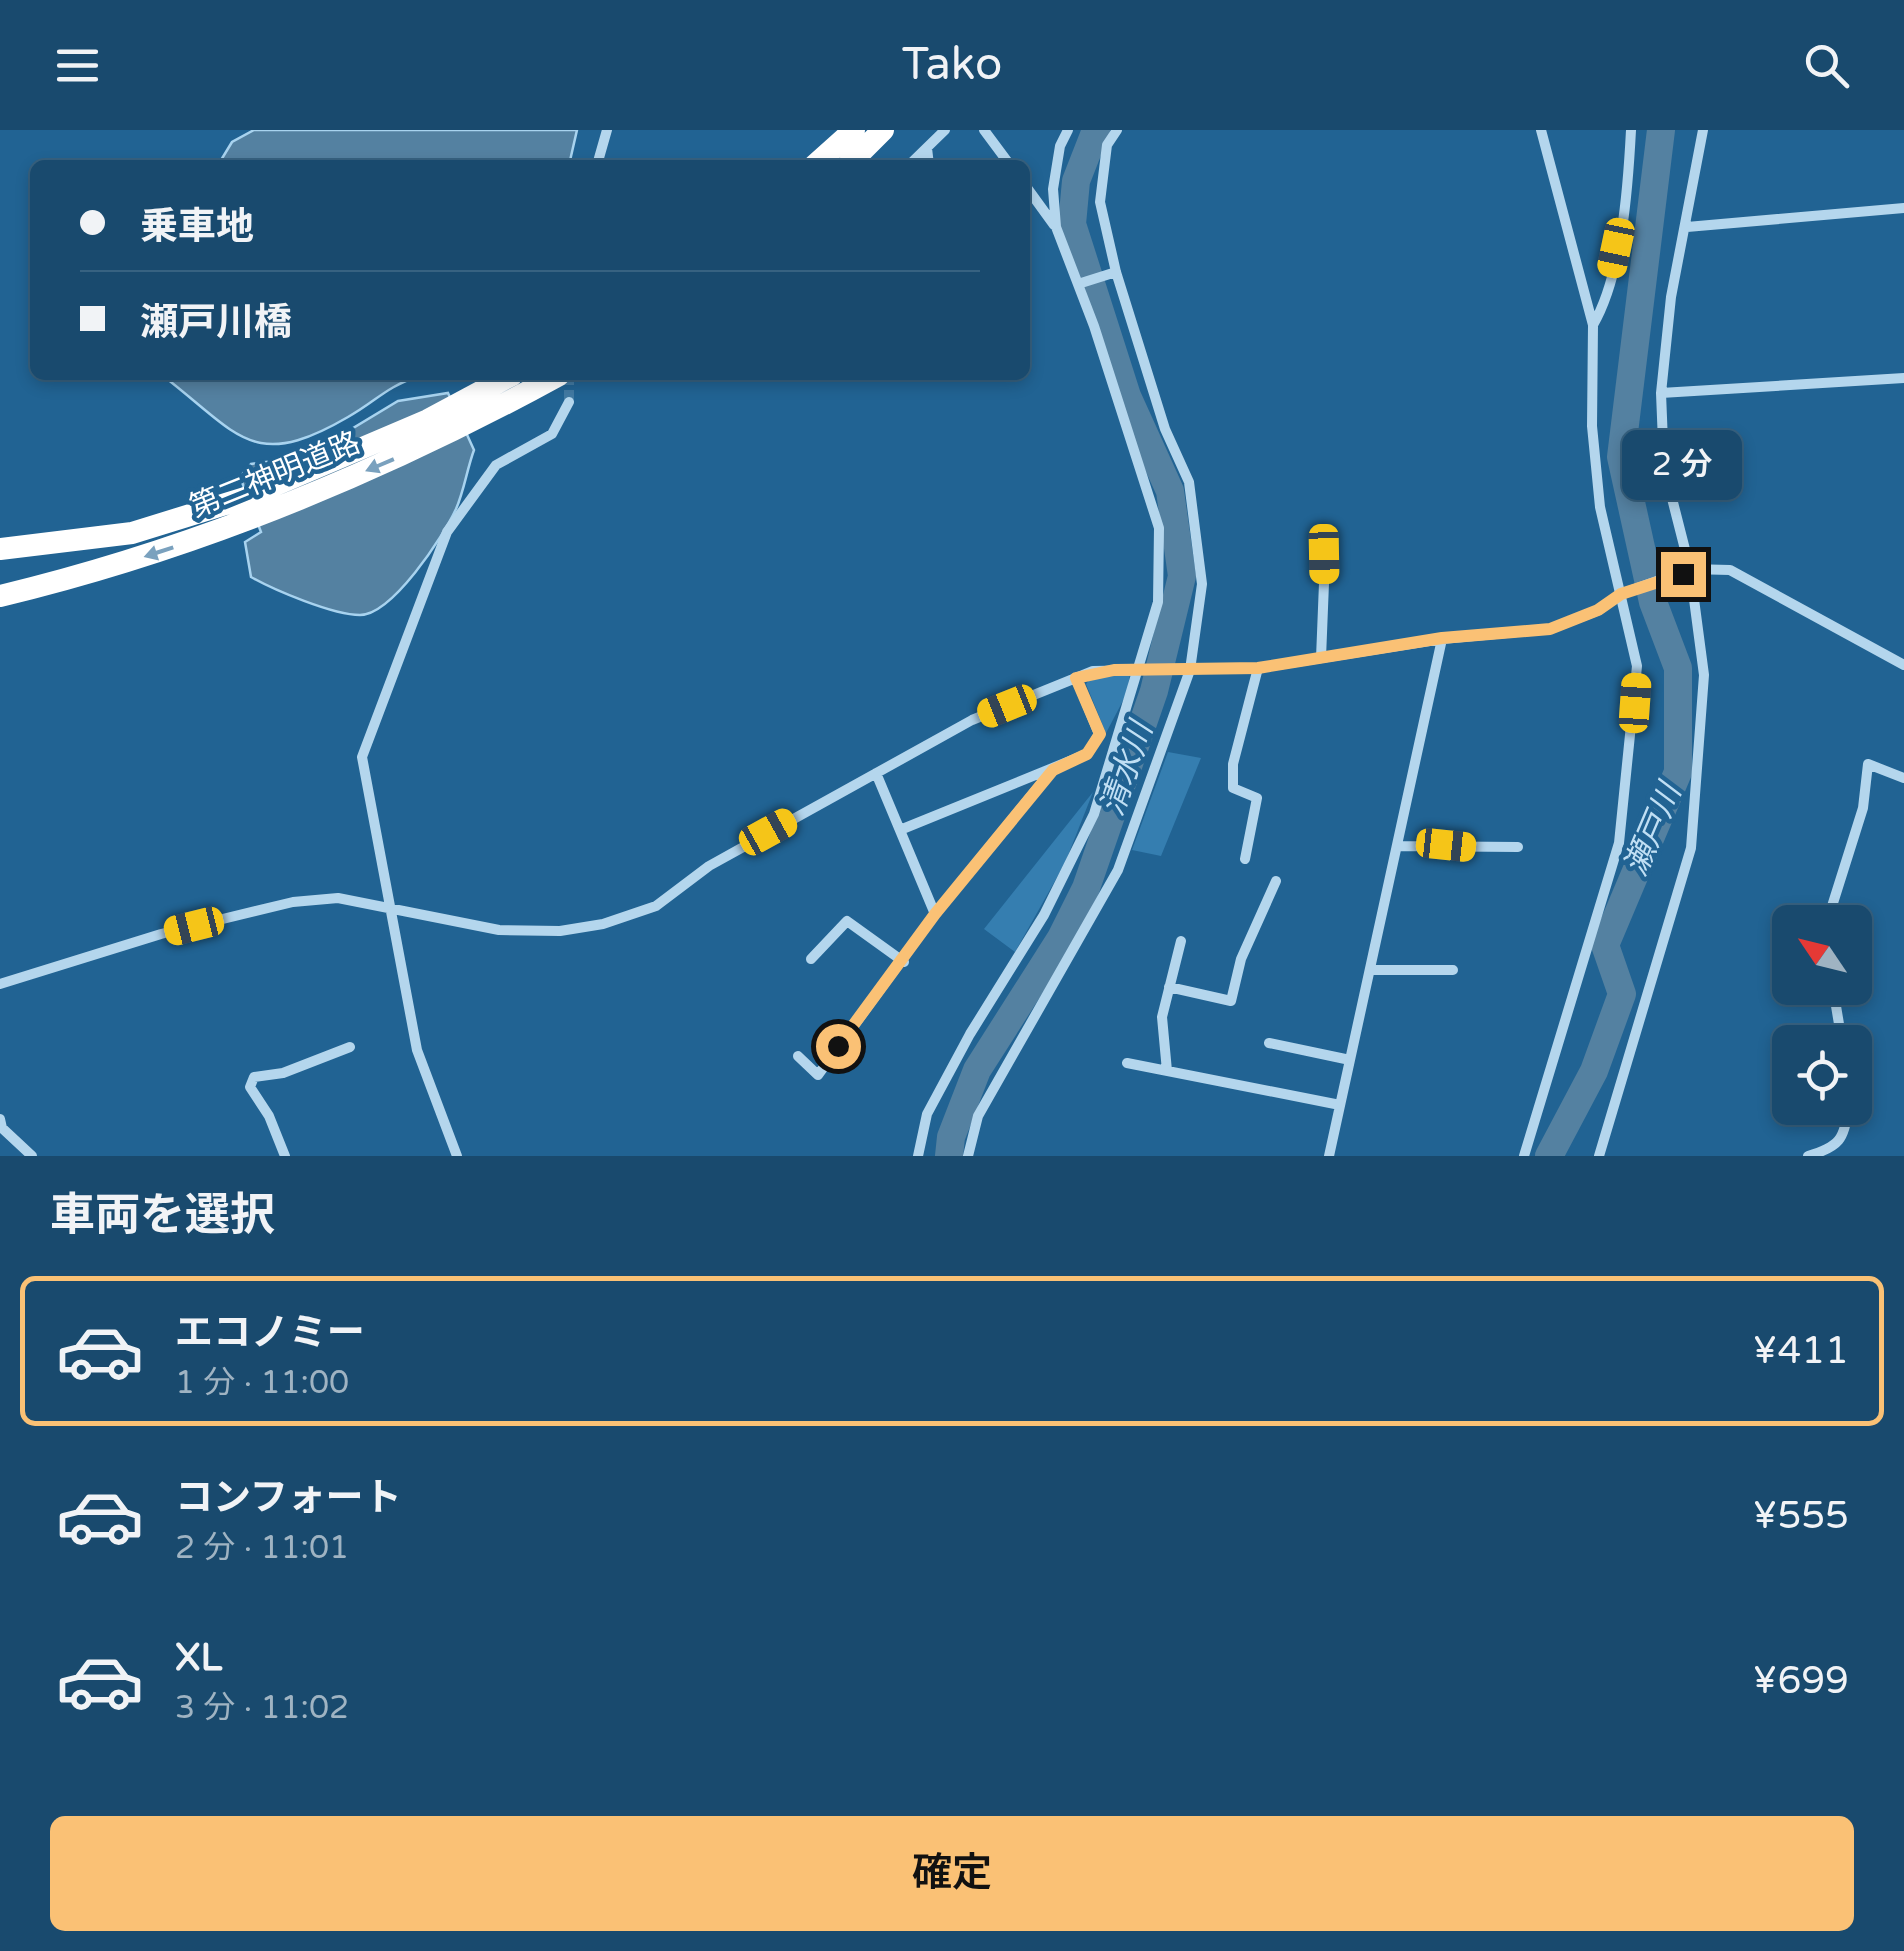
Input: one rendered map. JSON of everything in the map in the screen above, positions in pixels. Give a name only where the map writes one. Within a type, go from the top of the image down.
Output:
[{"type":"highway","points":[[821,160],[854,130]]},
{"type":"highway","points":[[853,160],[883,130]]},
{"type":"highway","name":"第二神明道路","points":[[464,414],[506,380]]},
{"type":"highway","name":"第二神明道路","points":[[0,596],[94,572],[546,380]]},
{"type":"highway","name":"第二神明道路","points":[[0,549],[132,533],[248,509]]},
{"type":"street","points":[[598,160],[607,130]]},
{"type":"street","points":[[914,160],[945,130]]},
{"type":"street","points":[[984,130],[1006,160]]},
{"type":"street","points":[[1056,227],[1053,189],[1060,146],[1068,130]]},
{"type":"street","points":[[968,1156],[978,1116],[1118,870],[1190,670],[1202,584],[1190,482],[1165,429],[1116,272],[1100,202],[1107,146],[1117,130]]},
{"type":"street","points":[[1524,1156],[1619,843],[1637,666],[1625,593],[1600,507],[1592,426],[1593,325],[1541,130]]},
{"type":"street","points":[[1593,325],[1603,308],[1628,188],[1631,130]]},
{"type":"street","points":[[1599,1156],[1691,848],[1704,675],[1664,467],[1660,393],[1671,297],[1703,130]]},
{"type":"street","points":[[926,148],[928,160]]},
{"type":"street","points":[[918,1156],[927,1114],[970,1034],[1036,931],[1094,814],[1158,602],[1160,528],[1056,227],[1030,192]]},
{"type":"street","points":[[1687,227],[1904,208]]},
{"type":"street","points":[[1078,284],[1116,272]]},
{"type":"street","points":[[1660,393],[1904,378]]},
{"type":"street","points":[[457,1156],[417,1050],[362,757],[447,532],[496,465],[552,434],[569,402]]},
{"type":"street","points":[[1321,658],[1326,532]]},
{"type":"street","points":[[0,984],[161,934],[292,902],[338,898],[499,930],[560,931],[603,924],[656,906],[708,866],[972,720],[1092,671],[1258,668],[1442,638],[1550,629],[1598,610],[1625,593],[1687,571],[1730,570],[1904,665]]},
{"type":"street","points":[[1329,1156],[1442,638]]},
{"type":"street","points":[[1245,858],[1256,798],[1233,788],[1234,764],[1258,668]]},
{"type":"street","points":[[900,830],[1087,754],[1100,734],[1076,678]]},
{"type":"street","points":[[1833,905],[1863,808],[1868,764],[1904,778]]},
{"type":"street","points":[[798,1056],[818,1075],[858,1016],[904,962],[935,914],[1053,770]]},
{"type":"street","points":[[876,773],[935,914]]},
{"type":"street","points":[[1399,846],[1518,847]]},
{"type":"street","points":[[1170,988],[1230,1002],[1241,959],[1276,880]]},
{"type":"street","points":[[811,959],[847,921],[904,962]]},
{"type":"street","points":[[1167,1071],[1162,1017],[1181,941]]},
{"type":"street","points":[[1371,970],[1453,970]]},
{"type":"street","points":[[1270,1043],[1350,1060]]},
{"type":"street","points":[[286,1156],[269,1116],[250,1088],[254,1076],[283,1073],[350,1047]]},
{"type":"street","points":[[1127,1063],[1340,1105]]},
{"type":"street","points":[[0,1120],[2,1128],[32,1156]]},
{"type":"street","points":[[1808,1156],[1835,1148],[1846,1125]]},
{"type":"shaded area","points":[[254,130],[577,130],[570,160],[221,160],[232,142]]},
{"type":"shaded area","points":[[168,380],[410,380],[316,434],[289,442],[267,444],[229,429]]},
{"type":"shaded area","points":[[448,393],[474,450],[456,509],[401,589],[373,612],[360,615],[304,601],[251,577],[245,542],[261,532],[240,477],[251,464],[305,457],[398,401]]},
{"type":"shaded area","points":[[1130,674],[1127,693],[1106,733],[1086,684],[1090,679]]},
{"type":"shaded area","points":[[1168,752],[1201,758],[1161,856],[1132,850]]},
{"type":"shaded area","points":[[1093,792],[1065,863],[1015,952],[984,929]]},
{"type":"waterway","name":"清水川","points":[[949,1156],[951,1137],[977,1070],[1061,938],[1086,888],[1154,691],[1182,576],[1170,491],[1127,396],[1072,224],[1076,181],[1096,130]]},
{"type":"waterway","name":"瀬戸川","points":[[1549,1156],[1594,1071],[1622,994],[1605,945],[1678,772],[1678,668],[1653,602],[1621,457],[1661,130]]},
{"type":"tunnel","points":[[569,380],[569,402]]},
{"type":"route","points":[[838,1046],[904,962],[935,914],[1053,770],[1087,754],[1100,734],[1076,678],[1092,671],[1135,668],[1258,668],[1442,638],[1550,629],[1598,610],[1621,594],[1683,574]]}]
